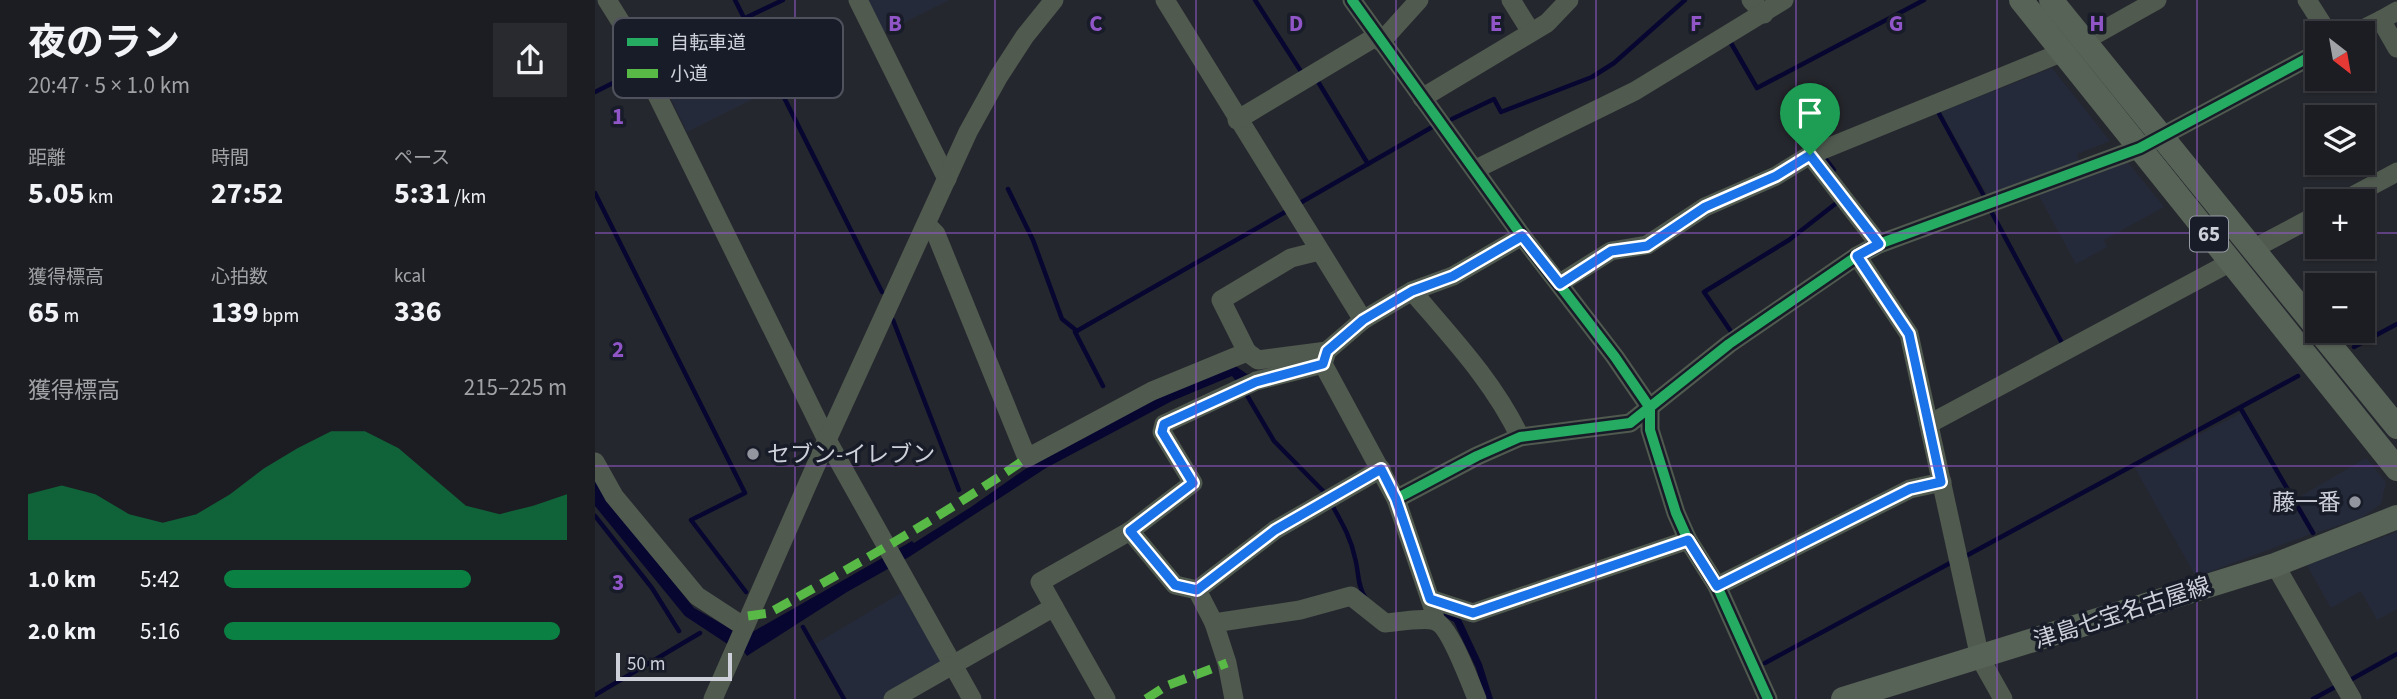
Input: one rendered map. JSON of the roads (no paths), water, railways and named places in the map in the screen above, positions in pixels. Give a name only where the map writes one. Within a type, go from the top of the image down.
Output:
[{"type":"main road","name":"65","points":[[2021,0],[2073,46],[2161,136],[2305,313]]},
{"type":"main road","name":"65","points":[[2051,0],[2073,46],[2140,148],[2397,469]]},
{"type":"main road","name":"65","points":[[2329,343],[2397,427]]},
{"type":"main road","name":"津島七宝名古屋線","points":[[1843,699],[2275,565],[2397,517]]},
{"type":"street","points":[[607,0],[617,18]]},
{"type":"street","points":[[858,0],[947,179]]},
{"type":"street","points":[[713,699],[827,440],[947,179],[995,84],[1025,36],[1054,0]]},
{"type":"street","points":[[1165,0],[1363,320]]},
{"type":"street","points":[[1352,0],[1650,408],[1650,430],[1676,513],[1688,540],[1717,586],[1768,699]]},
{"type":"street","points":[[1237,120],[1379,39],[1419,0]]},
{"type":"street","points":[[1511,0],[1531,32]]},
{"type":"street","points":[[1422,98],[1547,23],[1569,0]]},
{"type":"street","points":[[1476,169],[1635,91],[1758,7],[1784,0]]},
{"type":"street","points":[[1560,284],[1611,251],[1647,246],[1705,207],[1776,176],[1810,155],[2073,46],[2157,0]]},
{"type":"street","points":[[2307,0],[2320,21]]},
{"type":"street","points":[[2389,15],[2397,48]]},
{"type":"street","points":[[1396,499],[1477,456],[1520,437],[1630,423],[1729,344],[1857,256],[1879,244],[2140,148],[2305,59]]},
{"type":"street","points":[[658,98],[827,440],[972,699]]},
{"type":"street","points":[[1810,155],[1879,244]]},
{"type":"street","points":[[2365,189],[2397,172]]},
{"type":"street","points":[[2253,249],[2305,221]]},
{"type":"street","points":[[926,224],[936,234],[1027,458],[1152,391],[1247,352]]},
{"type":"street","points":[[1107,699],[1040,582],[1130,531],[1193,483],[1162,432],[1164,424],[1256,382],[1325,358],[1363,320],[1412,291],[1453,276],[1522,236]]},
{"type":"street","points":[[1319,251],[1291,258],[1221,300],[1247,352],[1258,360],[1325,358]]},
{"type":"street","points":[[1857,256],[1909,334],[1980,658],[2003,699]]},
{"type":"street","points":[[1929,424],[2231,262]]},
{"type":"street","points":[[1412,291],[1476,364],[1509,413],[1520,437]]},
{"type":"street","points":[[1325,358],[1396,499],[1433,611],[1466,670],[1476,699]]},
{"type":"street","points":[[595,462],[614,496],[697,596],[742,629]]},
{"type":"street","points":[[1197,590],[1275,530],[1381,469]]},
{"type":"street","points":[[1717,586],[1910,489],[1941,482]]},
{"type":"street","points":[[1130,531],[1175,585],[1197,590],[1214,623],[1227,663],[1234,699]]},
{"type":"street","points":[[1214,623],[1300,610],[1352,596],[1385,623],[1433,611],[1473,613],[1688,540]]},
{"type":"street","points":[[2275,565],[2352,699]]},
{"type":"street","points":[[893,699],[1054,607]]},
{"type":"waterway","points":[[735,0],[744,18]]},
{"type":"waterway","points":[[745,18],[783,0]]},
{"type":"waterway","points":[[1255,0],[1302,73]]},
{"type":"waterway","points":[[1452,119],[1494,99],[1501,112],[1592,77],[1614,63],[1685,0]]},
{"type":"waterway","points":[[1731,43],[1757,88],[1924,0]]},
{"type":"waterway","points":[[1317,80],[1368,164]]},
{"type":"waterway","points":[[595,92],[613,83]]},
{"type":"waterway","points":[[784,98],[882,292]]},
{"type":"waterway","points":[[1937,110],[1984,196]]},
{"type":"waterway","points":[[1300,203],[1434,126]]},
{"type":"waterway","points":[[1826,154],[1825,158],[1834,170]]},
{"type":"waterway","points":[[1008,189],[1033,240],[1062,319],[1077,331]]},
{"type":"waterway","points":[[595,193],[745,493],[691,520],[746,592]]},
{"type":"waterway","points":[[1732,333],[1704,292],[1789,240],[1839,201]]},
{"type":"waterway","points":[[1103,386],[1075,332],[1287,211]]},
{"type":"waterway","points":[[1992,213],[2062,343]]},
{"type":"waterway","points":[[893,320],[959,490]]},
{"type":"waterway","points":[[2354,347],[2397,324]]},
{"type":"waterway","points":[[1966,556],[2298,376]]},
{"type":"waterway","points":[[1245,392],[1274,441],[1326,494]]},
{"type":"waterway","points":[[2241,409],[2313,533]]},
{"type":"waterway","points":[[1332,505],[1351,544],[1359,583],[1365,597]]},
{"type":"waterway","points":[[595,516],[652,588],[679,631]]},
{"type":"waterway","points":[[1765,663],[1952,562]]},
{"type":"waterway","points":[[803,627],[844,699]]},
{"type":"waterway","points":[[595,695],[700,633]]},
{"type":"waterway","points":[[2352,679],[2397,654]]},
{"type":"waterway","points":[[2313,699],[2337,686]]},
{"type":"place","name":"セブン-イレブン","points":[[753,454]]},
{"type":"place","name":"藤一番","points":[[2355,502]]}]
